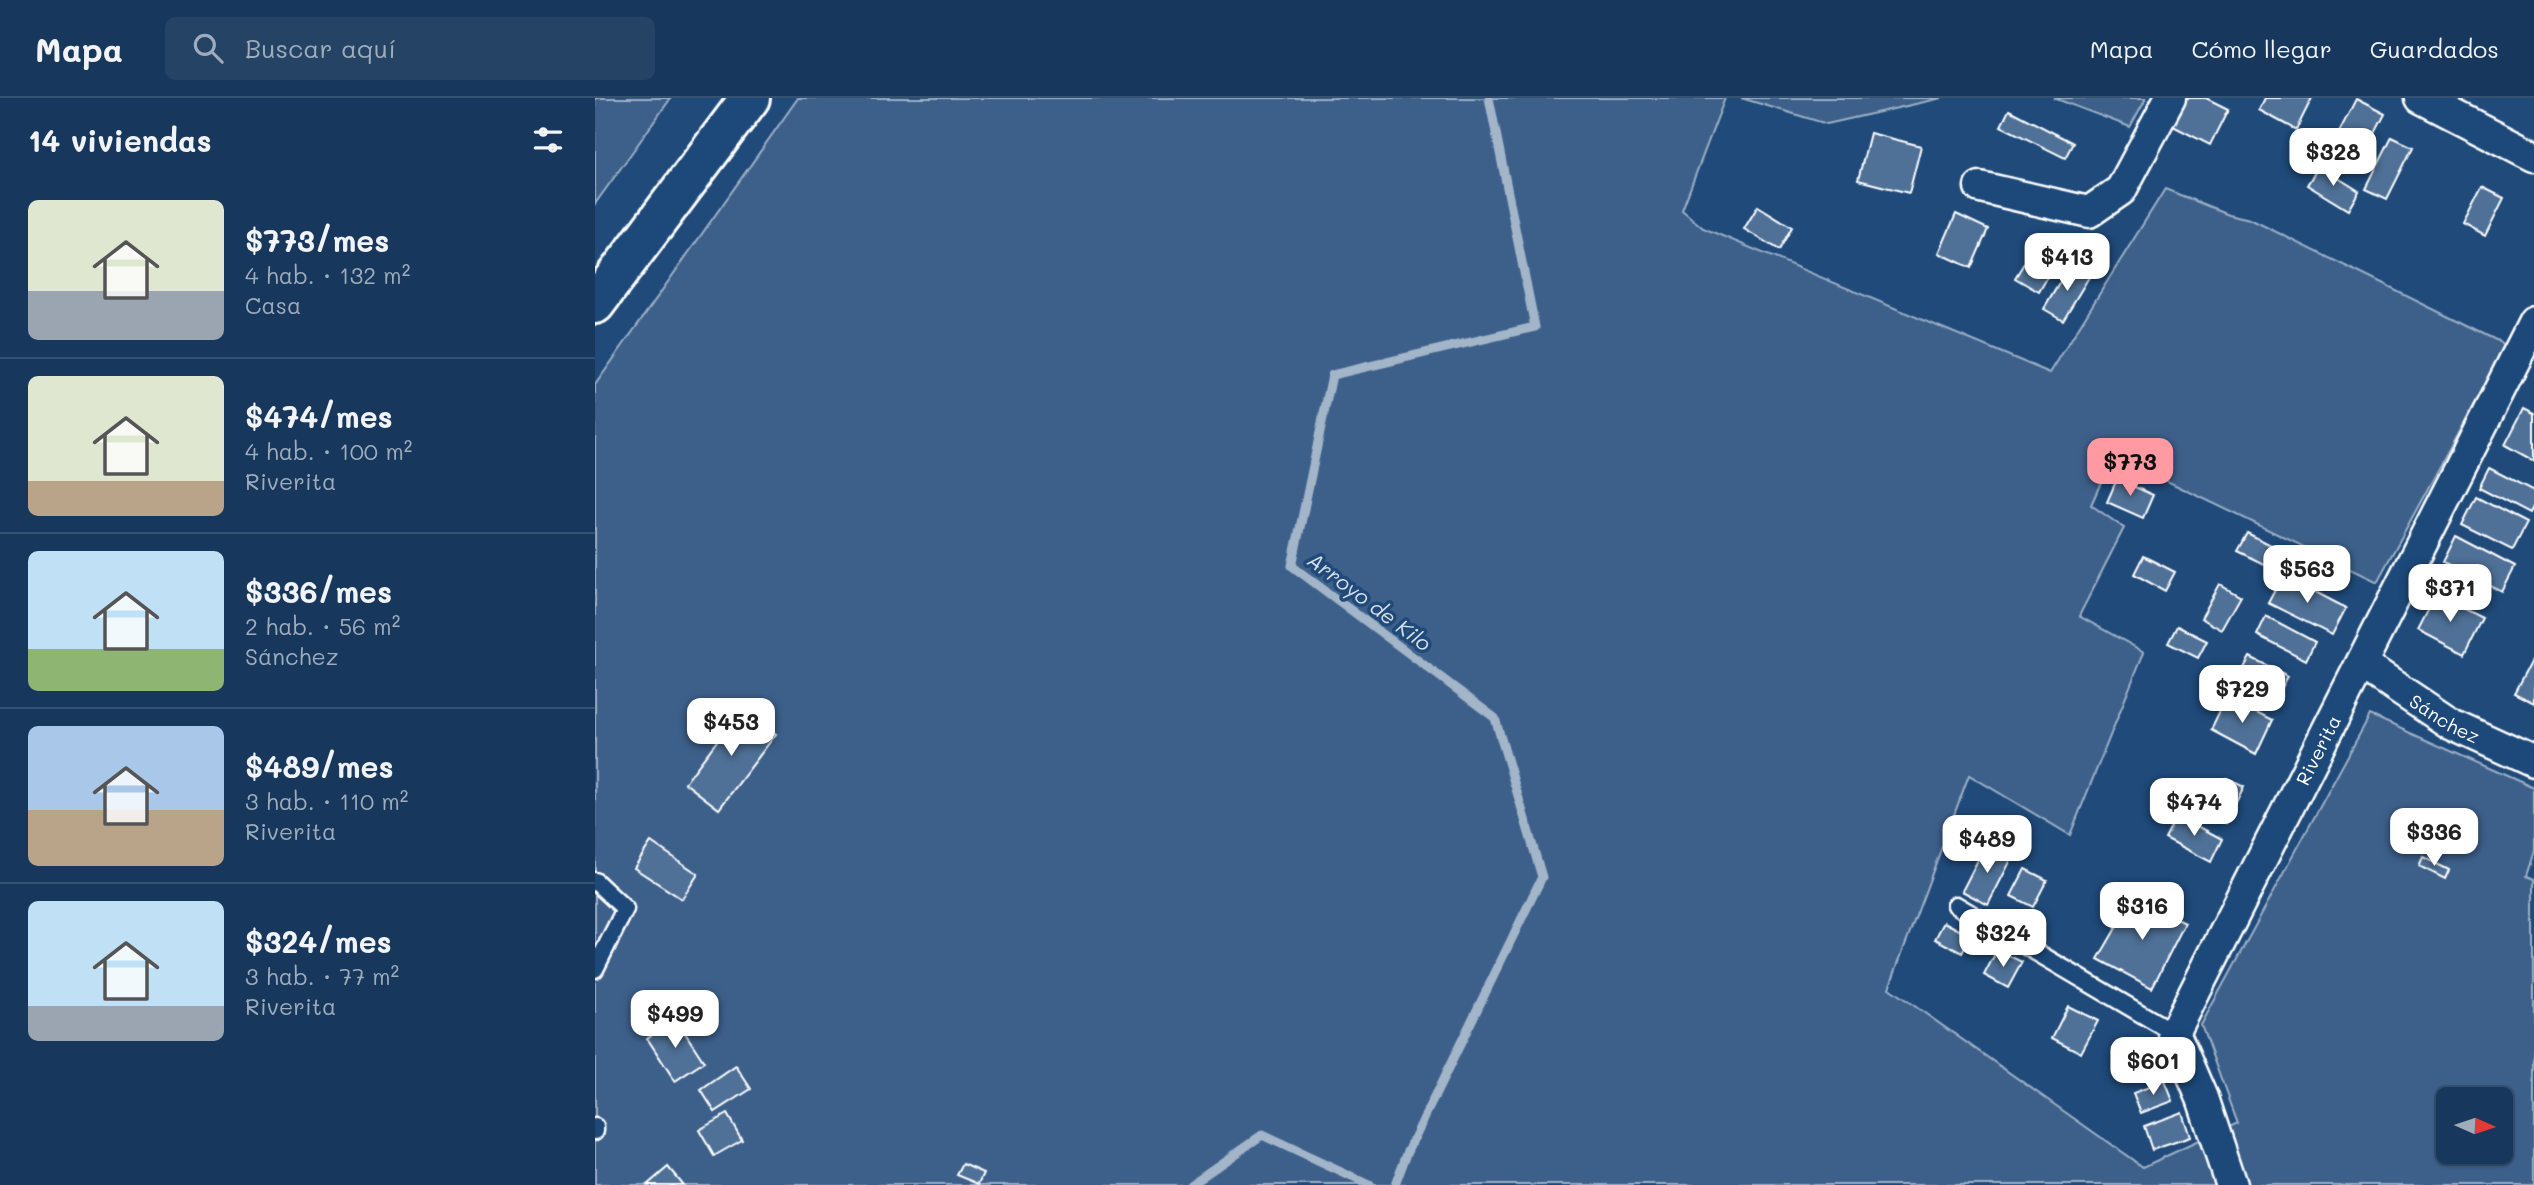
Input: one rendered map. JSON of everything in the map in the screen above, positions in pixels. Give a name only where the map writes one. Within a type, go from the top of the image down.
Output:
[{"type":"street","points":[[595,304],[750,98]]},
{"type":"street","points":[[1980,187],[2089,212],[2121,190],[2170,98]]},
{"type":"street","points":[[2421,98],[2534,156]]},
{"type":"street","name":"Riverita","points":[[2174,1034],[2534,322]]},
{"type":"street","name":"Sánchez","points":[[2361,664],[2451,724],[2534,762]]},
{"type":"street","points":[[2174,1034],[2202,1098],[2231,1185]]},
{"type":"lane","points":[[595,881],[625,909],[595,969]]},
{"type":"lane","points":[[1956,905],[2174,1034]]},
{"type":"shaded area","points":[[595,98],[671,98],[595,204]]},
{"type":"shaded area","points":[[798,98],[1725,98],[1682,210],[1703,228],[2050,373],[2165,189],[2228,214],[2250,219],[2506,345],[2377,582],[2113,455],[2091,505],[2124,528],[2079,616],[2144,652],[2070,835],[1969,775],[1889,988],[2143,1167],[2237,1123],[2201,1025],[2370,715],[2534,788],[2534,851],[2526,876],[2534,879],[2534,1185],[595,1185],[595,385]]},
{"type":"shaded area","points":[[1741,98],[1942,98],[1827,124]]},
{"type":"shaded area","points":[[2054,98],[2146,98],[2130,127]]},
{"type":"building","points":[[2182,98],[2206,98],[2228,109],[2210,145],[2169,124]]},
{"type":"building","points":[[2265,98],[2312,98],[2296,130],[2259,110]]},
{"type":"building","points":[[2356,99],[2385,114],[2366,151],[2337,136]]},
{"type":"building","points":[[2009,110],[2073,143],[2065,158],[2001,126]]},
{"type":"building","points":[[1870,133],[1921,146],[1909,193],[1858,180]]},
{"type":"building","points":[[2392,137],[2413,147],[2387,199],[2366,189]]},
{"type":"building","points":[[2319,166],[2359,191],[2348,210],[2307,185]]},
{"type":"building","points":[[2482,187],[2504,198],[2485,236],[2463,224]]},
{"type":"building","points":[[1758,206],[1792,227],[1779,250],[1744,229]]},
{"type":"building","points":[[1956,214],[1988,229],[1971,268],[1939,253]]},
{"type":"building","points":[[2031,252],[2054,266],[2039,292],[2015,278]]},
{"type":"building","points":[[2070,265],[2089,277],[2063,320],[2044,309]]},
{"type":"building","points":[[2524,408],[2534,413],[2534,461],[2505,445]]},
{"type":"building","points":[[2489,468],[2534,491],[2534,504],[2529,514],[2479,488]]},
{"type":"building","points":[[2117,479],[2153,495],[2143,518],[2107,502]]},
{"type":"building","points":[[2476,497],[2526,523],[2512,550],[2462,525]]},
{"type":"building","points":[[2247,533],[2285,552],[2276,570],[2237,551]]},
{"type":"building","points":[[2456,536],[2515,567],[2502,592],[2443,562]]},
{"type":"building","points":[[2143,556],[2175,572],[2165,591],[2134,574]]},
{"type":"building","points":[[2283,575],[2346,608],[2332,635],[2268,603]]},
{"type":"building","points":[[2220,584],[2241,596],[2222,630],[2201,618]]},
{"type":"building","points":[[2436,595],[2482,618],[2464,654],[2418,630]]},
{"type":"building","points":[[2266,616],[2315,642],[2306,660],[2257,635]]},
{"type":"building","points":[[2177,626],[2207,641],[2198,658],[2168,643]]},
{"type":"building","points":[[2534,655],[2534,703],[2514,693]]},
{"type":"building","points":[[2250,657],[2288,676],[2277,697],[2239,677]]},
{"type":"building","points":[[2227,697],[2272,720],[2256,754],[2211,730]]},
{"type":"building","points":[[742,708],[776,734],[719,809],[685,783]]},
{"type":"building","points":[[2226,778],[2244,787],[2226,824],[2208,814]]},
{"type":"building","points":[[2177,815],[2222,839],[2211,862],[2165,838]]},
{"type":"building","points":[[651,842],[698,874],[682,899],[634,868]]},
{"type":"building","points":[[1986,844],[2012,858],[1988,905],[1962,891]]},
{"type":"building","points":[[2423,857],[2449,870],[2445,879],[2419,866]]},
{"type":"building","points":[[2025,869],[2047,880],[2033,907],[2011,896]]},
{"type":"building","points":[[2134,897],[2185,923],[2152,988],[2098,959]]},
{"type":"building","points":[[1944,922],[1971,936],[1962,953],[1935,939]]},
{"type":"building","points":[[1997,950],[2022,962],[2008,988],[1984,975]]},
{"type":"building","points":[[2068,1006],[2098,1021],[2081,1053],[2052,1038]]},
{"type":"building","points":[[676,1019],[704,1062],[675,1081],[647,1038]]},
{"type":"building","points":[[736,1066],[751,1089],[715,1112],[701,1090]]},
{"type":"building","points":[[2165,1081],[2173,1101],[2141,1113],[2133,1093]]},
{"type":"building","points":[[2182,1112],[2190,1137],[2152,1150],[2144,1126]]},
{"type":"building","points":[[727,1114],[742,1140],[714,1156],[699,1130]]},
{"type":"building","points":[[963,1164],[984,1173],[979,1184],[957,1175]]},
{"type":"building","points":[[668,1167],[683,1185],[647,1185]]},
{"type":"waterway","name":"Arroyo de Kilo","points":[[1395,1185],[1407,1153],[1542,877],[1495,718],[1292,566],[1332,375],[1535,327],[1489,98]]},
{"type":"waterway","name":"Arroyo de Kilo","points":[[1190,1185],[1262,1135],[1369,1185]]}]
